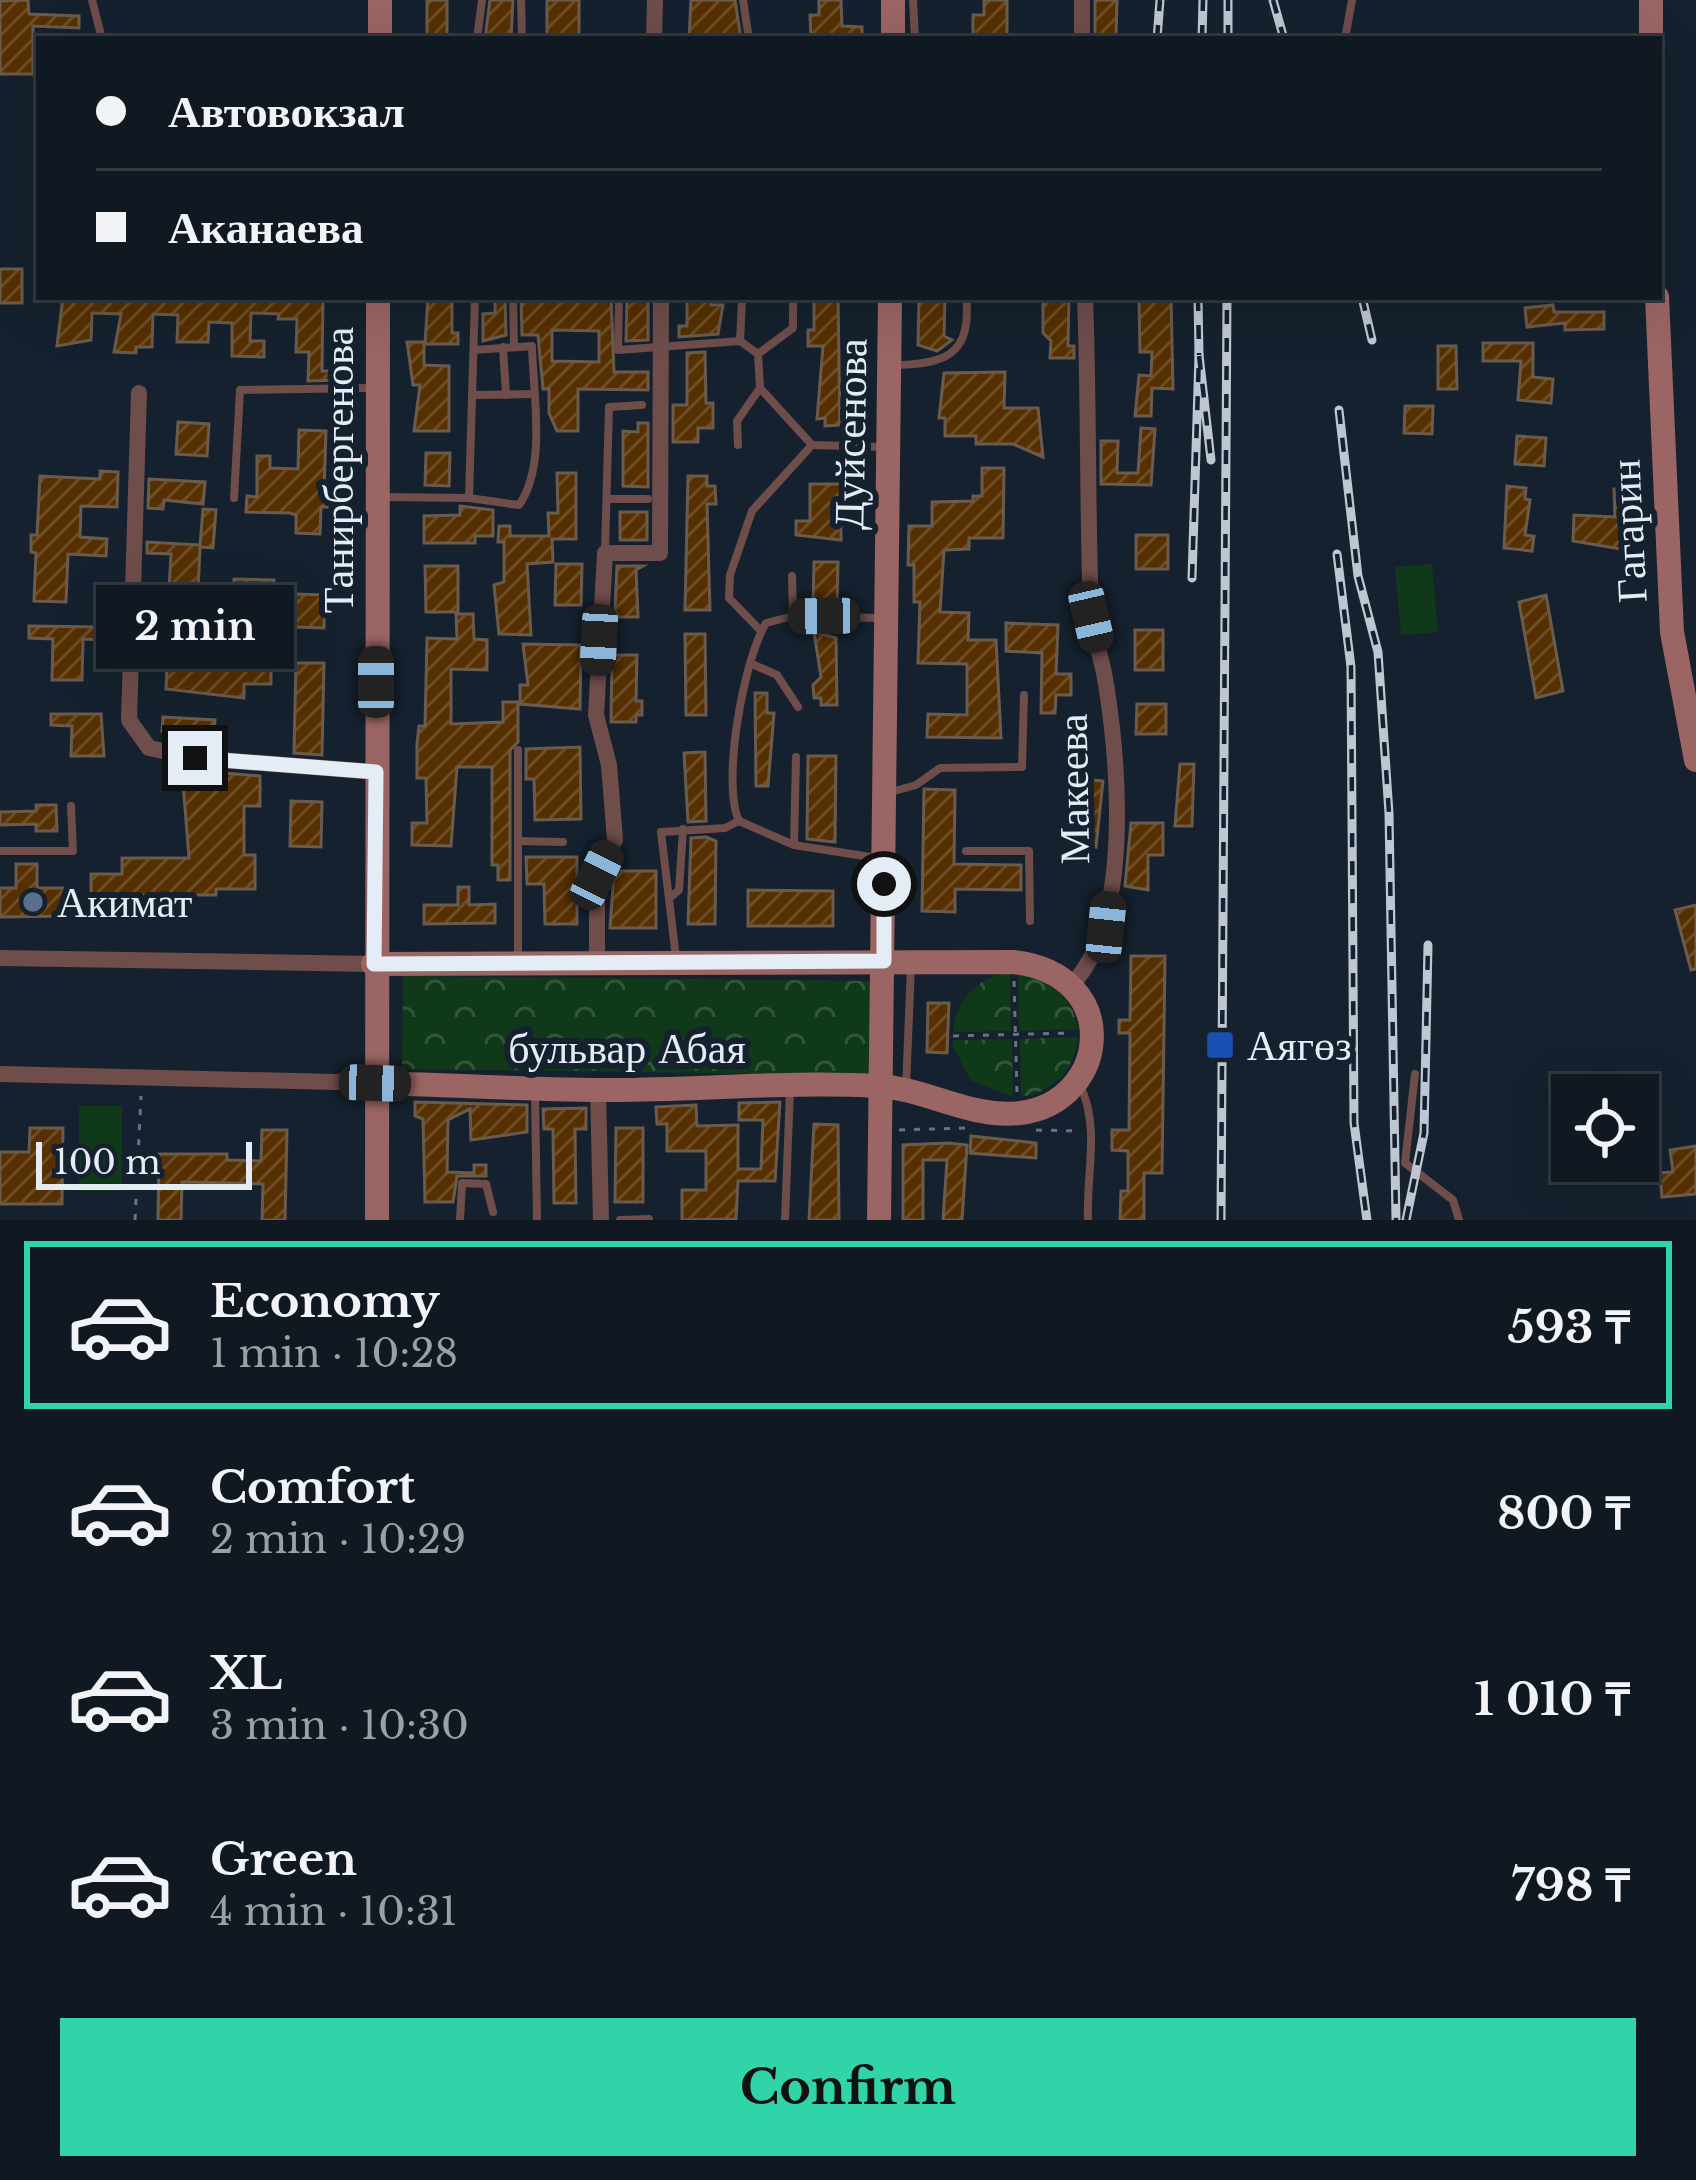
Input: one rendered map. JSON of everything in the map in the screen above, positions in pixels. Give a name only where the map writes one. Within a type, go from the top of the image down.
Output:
[{"type":"street","points":[[380,0],[380,36]]},
{"type":"street","points":[[654,36],[655,0]]},
{"type":"street","points":[[893,0],[893,36]]},
{"type":"street","points":[[1082,0],[1082,36]]},
{"type":"street","points":[[1651,0],[1652,36]]},
{"type":"street","name":"Танирбергенова","points":[[377,1220],[378,300]]},
{"type":"street","points":[[598,963],[597,875],[615,840],[609,765],[596,716],[604,553],[660,553],[661,300]]},
{"type":"street","name":"Дуйсенова","points":[[879,1220],[890,300]]},
{"type":"street","name":"Макеева","points":[[1073,983],[1090,965],[1106,927],[1115,784],[1104,675],[1091,617],[1085,300]]},
{"type":"street","name":"Гагарин","points":[[1657,300],[1668,584],[1689,686],[1696,760]]},
{"type":"street","points":[[139,393],[129,720],[139,737],[149,748],[195,758],[376,772]]},
{"type":"street","points":[[0,958],[374,964]]},
{"type":"street","points":[[879,1086],[974,1111],[1017,1114],[1039,1108],[1078,1081],[1092,1033],[1089,1011],[1073,983],[1056,970],[1013,962],[884,961]]},
{"type":"street","name":"бульвар Абая","points":[[374,964],[884,961]]},
{"type":"street","points":[[0,1074],[375,1083]]},
{"type":"street","name":"бульвар Абая","points":[[375,1083],[598,1089],[879,1086]]},
{"type":"street","points":[[598,1089],[602,1220]]},
{"type":"lane","points":[[92,0],[101,36]]},
{"type":"lane","points":[[477,36],[482,0]]},
{"type":"lane","points":[[521,0],[521,36]]},
{"type":"lane","points":[[743,0],[749,36]]},
{"type":"lane","points":[[913,0],[915,36]]},
{"type":"lane","points":[[1346,36],[1352,0]]},
{"type":"lane","points":[[469,498],[475,300]]},
{"type":"lane","points":[[506,394],[513,300]]},
{"type":"lane","points":[[619,300],[618,350],[740,341],[758,354]]},
{"type":"lane","points":[[890,365],[938,362],[963,344],[969,322],[966,300]]},
{"type":"lane","points":[[740,341],[742,301]]},
{"type":"lane","points":[[758,354],[793,328],[793,304]]},
{"type":"lane","points":[[376,497],[469,498],[519,505],[532,487],[532,346],[474,350]]},
{"type":"lane","points":[[738,445],[737,421],[760,388],[758,354]]},
{"type":"lane","points":[[234,498],[240,390],[377,388]]},
{"type":"lane","points":[[760,388],[812,445],[889,447]]},
{"type":"lane","points":[[472,395],[533,394]]},
{"type":"lane","points":[[604,553],[610,406],[642,405]]},
{"type":"lane","points":[[760,631],[729,598],[730,575],[752,511],[812,445]]},
{"type":"lane","points":[[608,499],[648,499]]},
{"type":"lane","points":[[792,576],[793,616]]},
{"type":"lane","points":[[884,859],[794,845],[739,821],[734,809],[736,735],[760,631],[766,623],[793,616],[887,618]]},
{"type":"lane","points":[[752,664],[777,675],[797,707]]},
{"type":"lane","points":[[885,793],[916,785],[940,768],[1022,767],[1024,695]]},
{"type":"lane","points":[[518,750],[518,963]]},
{"type":"lane","points":[[794,845],[796,757]]},
{"type":"lane","points":[[0,851],[29,847],[73,851],[71,806]]},
{"type":"lane","points":[[676,963],[672,896],[660,856],[661,832],[725,828],[739,821]]},
{"type":"lane","points":[[672,896],[679,890],[682,829]]},
{"type":"lane","points":[[518,841],[562,842]]},
{"type":"lane","points":[[965,851],[1029,850],[1030,921]]},
{"type":"lane","points":[[906,1090],[911,961]]},
{"type":"lane","points":[[1415,1074],[1405,1163],[1454,1200],[1459,1220]]},
{"type":"lane","points":[[1078,1081],[1094,1132],[1086,1165],[1088,1220]]},
{"type":"lane","points":[[785,1220],[790,1087]]},
{"type":"lane","points":[[535,1088],[537,1220]]},
{"type":"lane","points":[[460,1220],[461,1183],[486,1184],[493,1212]]},
{"type":"lane","points":[[620,1220],[649,1219]]},
{"type":"path","points":[[1013,962],[1017,1130],[1094,1132]]},
{"type":"path","points":[[952,1036],[1092,1033]]},
{"type":"path","points":[[135,1220],[142,1077]]},
{"type":"path","points":[[892,1143],[897,1131],[910,1126],[975,1129]]},
{"type":"green space","points":[[1432,564],[1438,632],[1401,635],[1395,567]]},
{"type":"green space","points":[[1010,972],[1011,1031],[953,1032],[959,1009],[971,992],[988,979]]},
{"type":"green space","points":[[1018,972],[1065,998],[1078,1029],[1019,1031]]},
{"type":"green space","points":[[403,976],[870,981],[869,1075],[402,1069]]},
{"type":"green space","points":[[1078,1037],[1072,1060],[1060,1078],[1021,1097],[1020,1039]]},
{"type":"green space","points":[[1012,1039],[1013,1097],[971,1081],[953,1046],[953,1040]]},
{"type":"green space","points":[[79,1106],[122,1106],[122,1191],[79,1191]]},
{"type":"building","points":[[28,0],[29,14],[79,16],[79,28],[33,26],[33,74],[0,74],[0,1]]},
{"type":"building","points":[[427,0],[447,0],[447,36],[427,36]]},
{"type":"building","points":[[490,0],[513,0],[511,36],[485,36]]},
{"type":"building","points":[[547,0],[579,0],[579,36],[547,36]]},
{"type":"building","points":[[691,0],[735,0],[741,36],[689,36]]},
{"type":"building","points":[[819,0],[841,0],[842,26],[862,27],[862,36],[811,36],[810,15],[819,15]]},
{"type":"building","points":[[984,0],[1007,0],[1007,36],[973,36],[973,15],[984,15]]},
{"type":"building","points":[[1095,0],[1117,0],[1116,36],[1095,36]]},
{"type":"building","points":[[0,269],[22,269],[22,303],[0,303]]},
{"type":"building","points":[[63,300],[323,300],[322,371],[339,371],[338,380],[308,381],[309,352],[296,352],[297,319],[278,319],[279,314],[251,313],[250,341],[264,341],[264,357],[232,356],[232,323],[209,322],[208,342],[177,342],[178,315],[153,314],[152,347],[136,347],[136,353],[114,352],[121,314],[92,313],[91,340],[57,346]]},
{"type":"building","points":[[428,300],[452,300],[452,333],[458,333],[458,344],[425,344]]},
{"type":"building","points":[[495,300],[505,300],[506,335],[483,341],[483,314],[495,313]]},
{"type":"building","points":[[521,300],[611,300],[614,372],[648,372],[648,390],[578,389],[578,431],[557,431],[549,413],[549,389],[543,389],[538,335],[522,335]],"holes":[[[552,330],[599,331],[599,362],[552,361]]]},
{"type":"building","points":[[627,300],[648,300],[648,340],[626,341]]},
{"type":"building","points":[[687,300],[723,305],[718,334],[679,337],[679,326],[687,326]]},
{"type":"building","points":[[814,300],[838,300],[840,425],[825,426],[825,418],[817,419],[823,346],[808,346],[808,330],[814,330]]},
{"type":"building","points":[[919,300],[945,300],[944,336],[952,340],[937,351],[918,345]]},
{"type":"building","points":[[1043,300],[1069,300],[1068,346],[1074,346],[1074,358],[1050,358],[1051,341],[1043,333]]},
{"type":"building","points":[[1139,300],[1171,300],[1173,389],[1152,388],[1151,416],[1135,416],[1139,375],[1151,376],[1152,352],[1140,352]]},
{"type":"building","points":[[1553,305],[1554,312],[1604,312],[1604,329],[1565,330],[1565,323],[1527,327],[1525,308]]},
{"type":"building","points":[[407,342],[424,342],[424,365],[449,366],[449,431],[414,431],[420,385],[413,385]]},
{"type":"building","points":[[1483,343],[1533,343],[1533,377],[1553,379],[1551,403],[1518,400],[1521,361],[1483,361]]},
{"type":"building","points":[[1438,346],[1456,346],[1457,389],[1438,389]]},
{"type":"building","points":[[705,352],[706,403],[713,403],[713,428],[698,428],[698,442],[673,442],[673,405],[687,405],[687,353]]},
{"type":"building","points":[[1005,372],[1004,408],[1038,408],[1043,457],[1013,444],[976,444],[976,436],[945,436],[945,418],[939,418],[944,373]]},
{"type":"building","points":[[1405,406],[1433,406],[1432,434],[1404,433]]},
{"type":"building","points":[[178,422],[209,424],[207,456],[176,454]]},
{"type":"building","points":[[638,423],[648,423],[648,487],[623,486],[623,431],[638,432]]},
{"type":"building","points":[[1141,428],[1155,429],[1151,485],[1101,484],[1101,441],[1118,441],[1117,473],[1138,473]]},
{"type":"building","points":[[299,430],[326,431],[324,492],[338,492],[337,507],[321,507],[320,534],[296,533],[296,515],[290,513],[246,512],[247,496],[257,497],[257,456],[270,456],[270,468],[298,469]]},
{"type":"building","points":[[1517,436],[1546,438],[1544,466],[1515,464]]},
{"type":"building","points":[[426,453],[450,453],[449,486],[425,485]]},
{"type":"building","points":[[982,468],[1004,468],[1003,538],[969,538],[969,549],[944,550],[940,612],[969,613],[968,640],[996,640],[1001,738],[927,737],[928,714],[967,715],[967,664],[918,663],[920,602],[914,602],[914,565],[908,565],[909,526],[932,526],[932,502],[973,501],[973,496],[982,496]]},
{"type":"building","points":[[844,470],[858,470],[859,525],[841,525],[841,540],[796,535],[796,521],[810,521],[810,484],[844,484]]},
{"type":"building","points":[[100,471],[118,472],[117,507],[81,506],[80,537],[107,539],[106,556],[68,554],[66,602],[34,601],[36,553],[31,552],[31,535],[37,535],[40,476],[100,479]]},
{"type":"building","points":[[557,473],[576,473],[576,539],[552,539],[553,562],[527,564],[531,635],[499,634],[494,585],[504,582],[504,542],[498,542],[499,526],[510,526],[510,536],[549,536],[548,513],[558,513]]},
{"type":"building","points":[[688,476],[707,476],[707,486],[715,486],[716,504],[707,504],[710,610],[685,610]]},
{"type":"building","points":[[149,479],[205,482],[203,504],[164,500],[163,509],[148,508]]},
{"type":"building","points":[[1507,486],[1526,488],[1525,499],[1530,500],[1525,535],[1534,536],[1532,551],[1504,548]]},
{"type":"building","points":[[1614,489],[1640,489],[1633,551],[1573,541],[1574,515],[1615,517]]},
{"type":"building","points":[[460,506],[493,510],[493,536],[475,536],[475,543],[424,543],[424,516],[460,515]]},
{"type":"building","points":[[203,509],[216,510],[213,548],[200,547],[198,592],[173,596],[169,590],[171,554],[147,553],[147,542],[200,545]]},
{"type":"building","points":[[620,512],[647,512],[647,540],[620,540]]},
{"type":"building","points":[[1136,535],[1168,535],[1168,569],[1136,569]]},
{"type":"building","points":[[814,562],[838,562],[837,606],[813,605]]},
{"type":"building","points":[[556,564],[582,564],[581,605],[555,605]]},
{"type":"building","points":[[425,566],[458,566],[458,612],[426,612]]},
{"type":"building","points":[[617,566],[643,566],[636,570],[638,617],[619,617],[615,611]]},
{"type":"building","points":[[234,579],[274,580],[267,619],[273,619],[273,635],[232,634]]},
{"type":"building","points":[[295,594],[324,595],[324,628],[295,627]]},
{"type":"building","points":[[1546,595],[1563,691],[1536,698],[1519,602]]},
{"type":"building","points":[[456,614],[473,614],[474,639],[487,640],[487,670],[451,669],[451,724],[503,722],[503,702],[518,702],[518,742],[510,750],[510,880],[498,880],[498,865],[492,865],[492,767],[457,767],[451,846],[412,845],[412,823],[427,823],[426,778],[417,778],[417,744],[419,726],[425,726],[427,638],[457,639]]},
{"type":"building","points":[[1006,623],[1058,625],[1056,674],[1071,674],[1071,695],[1056,695],[1055,713],[1041,713],[1042,653],[1006,651]]},
{"type":"building","points":[[29,626],[103,627],[103,640],[83,639],[82,680],[52,680],[53,639],[29,638]]},
{"type":"building","points":[[145,628],[210,633],[201,669],[254,670],[254,661],[271,661],[271,684],[244,684],[244,698],[166,689],[167,666],[143,664]]},
{"type":"building","points":[[1135,630],[1163,630],[1163,670],[1135,670]]},
{"type":"building","points":[[814,632],[836,638],[837,705],[821,705],[821,698],[814,698],[813,685],[821,677]]},
{"type":"building","points":[[685,634],[705,634],[706,715],[686,715]]},
{"type":"building","points":[[523,644],[581,645],[580,709],[520,704],[520,685],[528,685]]},
{"type":"building","points":[[612,655],[637,655],[636,701],[642,701],[642,715],[636,715],[636,722],[611,722]]},
{"type":"building","points":[[296,663],[324,663],[322,755],[294,753]]},
{"type":"building","points":[[755,693],[767,693],[767,713],[774,713],[768,786],[756,786]]},
{"type":"building","points":[[1137,704],[1166,704],[1166,734],[1136,734]]},
{"type":"building","points":[[51,714],[101,714],[104,756],[71,756],[72,726],[51,725]]},
{"type":"building","points":[[163,717],[215,720],[214,734],[162,731]]},
{"type":"building","points":[[580,747],[581,819],[535,820],[534,779],[526,779],[526,749]]},
{"type":"building","points":[[705,752],[706,821],[688,822],[684,753]]},
{"type":"building","points":[[808,756],[836,756],[835,842],[807,839]]},
{"type":"building","points":[[1180,764],[1194,764],[1192,826],[1175,826]]},
{"type":"building","points":[[202,771],[260,776],[260,806],[244,806],[244,855],[255,855],[255,889],[216,889],[216,895],[91,895],[91,874],[122,874],[122,858],[189,858],[183,783],[202,783]]},
{"type":"building","points":[[1084,779],[1103,781],[1096,847],[1076,845]]},
{"type":"building","points":[[924,789],[955,790],[954,864],[1021,865],[1021,890],[955,889],[955,912],[922,911]]},
{"type":"building","points":[[291,801],[322,802],[321,847],[290,846]]},
{"type":"building","points":[[36,805],[56,805],[57,831],[36,831],[36,824],[0,825],[0,812],[36,811]]},
{"type":"building","points":[[1131,823],[1163,823],[1163,855],[1148,855],[1148,890],[1125,886]]},
{"type":"building","points":[[691,838],[716,841],[715,924],[688,924]]},
{"type":"building","points":[[526,857],[577,857],[577,924],[545,924],[544,884],[527,884]]},
{"type":"building","name":"Акимат","points":[[16,864],[37,864],[37,888],[66,888],[66,916],[0,917],[0,888],[16,888]]},
{"type":"building","points":[[614,871],[656,871],[656,928],[610,928]]},
{"type":"building","points":[[458,887],[469,887],[469,905],[495,904],[495,923],[424,924],[424,905],[458,905]]},
{"type":"building","points":[[748,890],[833,891],[833,926],[748,926]]},
{"type":"building","points":[[1696,905],[1696,969],[1691,970],[1675,910]]},
{"type":"building","points":[[1131,956],[1165,956],[1162,1173],[1144,1173],[1144,1220],[1120,1220],[1121,1191],[1128,1191],[1128,1151],[1112,1150],[1112,1130],[1129,1130],[1130,1033],[1119,1033],[1119,1020],[1130,1020]]},
{"type":"building","points":[[928,1003],[949,1003],[947,1053],[927,1052]]},
{"type":"building","points":[[415,1102],[527,1105],[527,1132],[471,1140],[470,1109],[448,1120],[447,1172],[474,1173],[474,1165],[486,1165],[486,1176],[457,1176],[453,1202],[425,1202],[423,1119],[415,1116]]},
{"type":"building","points":[[780,1102],[775,1181],[738,1181],[736,1219],[682,1220],[682,1190],[706,1190],[706,1151],[667,1151],[667,1124],[657,1124],[656,1107],[696,1105],[697,1126],[738,1125],[738,1169],[761,1169],[763,1120],[739,1120],[739,1103]]},
{"type":"building","points":[[586,1108],[586,1129],[575,1129],[576,1203],[554,1203],[553,1129],[544,1129],[543,1109]]},
{"type":"building","points":[[814,1124],[838,1125],[839,1220],[809,1220]]},
{"type":"building","points":[[30,1128],[63,1128],[62,1204],[0,1204],[0,1152],[29,1152]]},
{"type":"building","points":[[616,1128],[643,1128],[643,1202],[615,1202]]},
{"type":"building","points":[[262,1130],[287,1130],[285,1220],[262,1220],[263,1184],[182,1182],[181,1220],[158,1220],[159,1154],[227,1154],[227,1160],[261,1161]]},
{"type":"building","points":[[971,1136],[1036,1143],[1036,1158],[970,1153]]},
{"type":"building","points":[[903,1145],[967,1145],[962,1220],[943,1220],[947,1160],[923,1160],[923,1220],[903,1220]]},
{"type":"building","points":[[1696,1146],[1696,1194],[1662,1197],[1660,1173],[1673,1172],[1670,1150]]},
{"type":"railway","points":[[1157,36],[1160,0]]},
{"type":"railway","points":[[1202,36],[1203,0]]},
{"type":"railway","points":[[1228,0],[1228,36]]},
{"type":"railway","points":[[1273,0],[1283,36]]},
{"type":"railway","points":[[1198,300],[1199,355]]},
{"type":"railway","points":[[1221,1220],[1227,300]]},
{"type":"railway","points":[[1363,300],[1372,340]]},
{"type":"railway","points":[[1192,578],[1199,355],[1211,460]]},
{"type":"railway","points":[[1339,410],[1358,576],[1378,652],[1389,813],[1396,1220]]},
{"type":"railway","points":[[1337,554],[1351,667],[1354,1123],[1367,1220]]},
{"type":"railway","points":[[1406,1220],[1424,1133],[1428,945]]},
{"type":"place","name":"Акимат","points":[[33,902]]},
{"type":"place","name":"Аягөз","points":[[1220,1045]]},
{"type":"route","points":[[195,758],[248,758],[291,769],[376,772],[374,964],[884,961],[884,884]]}]
